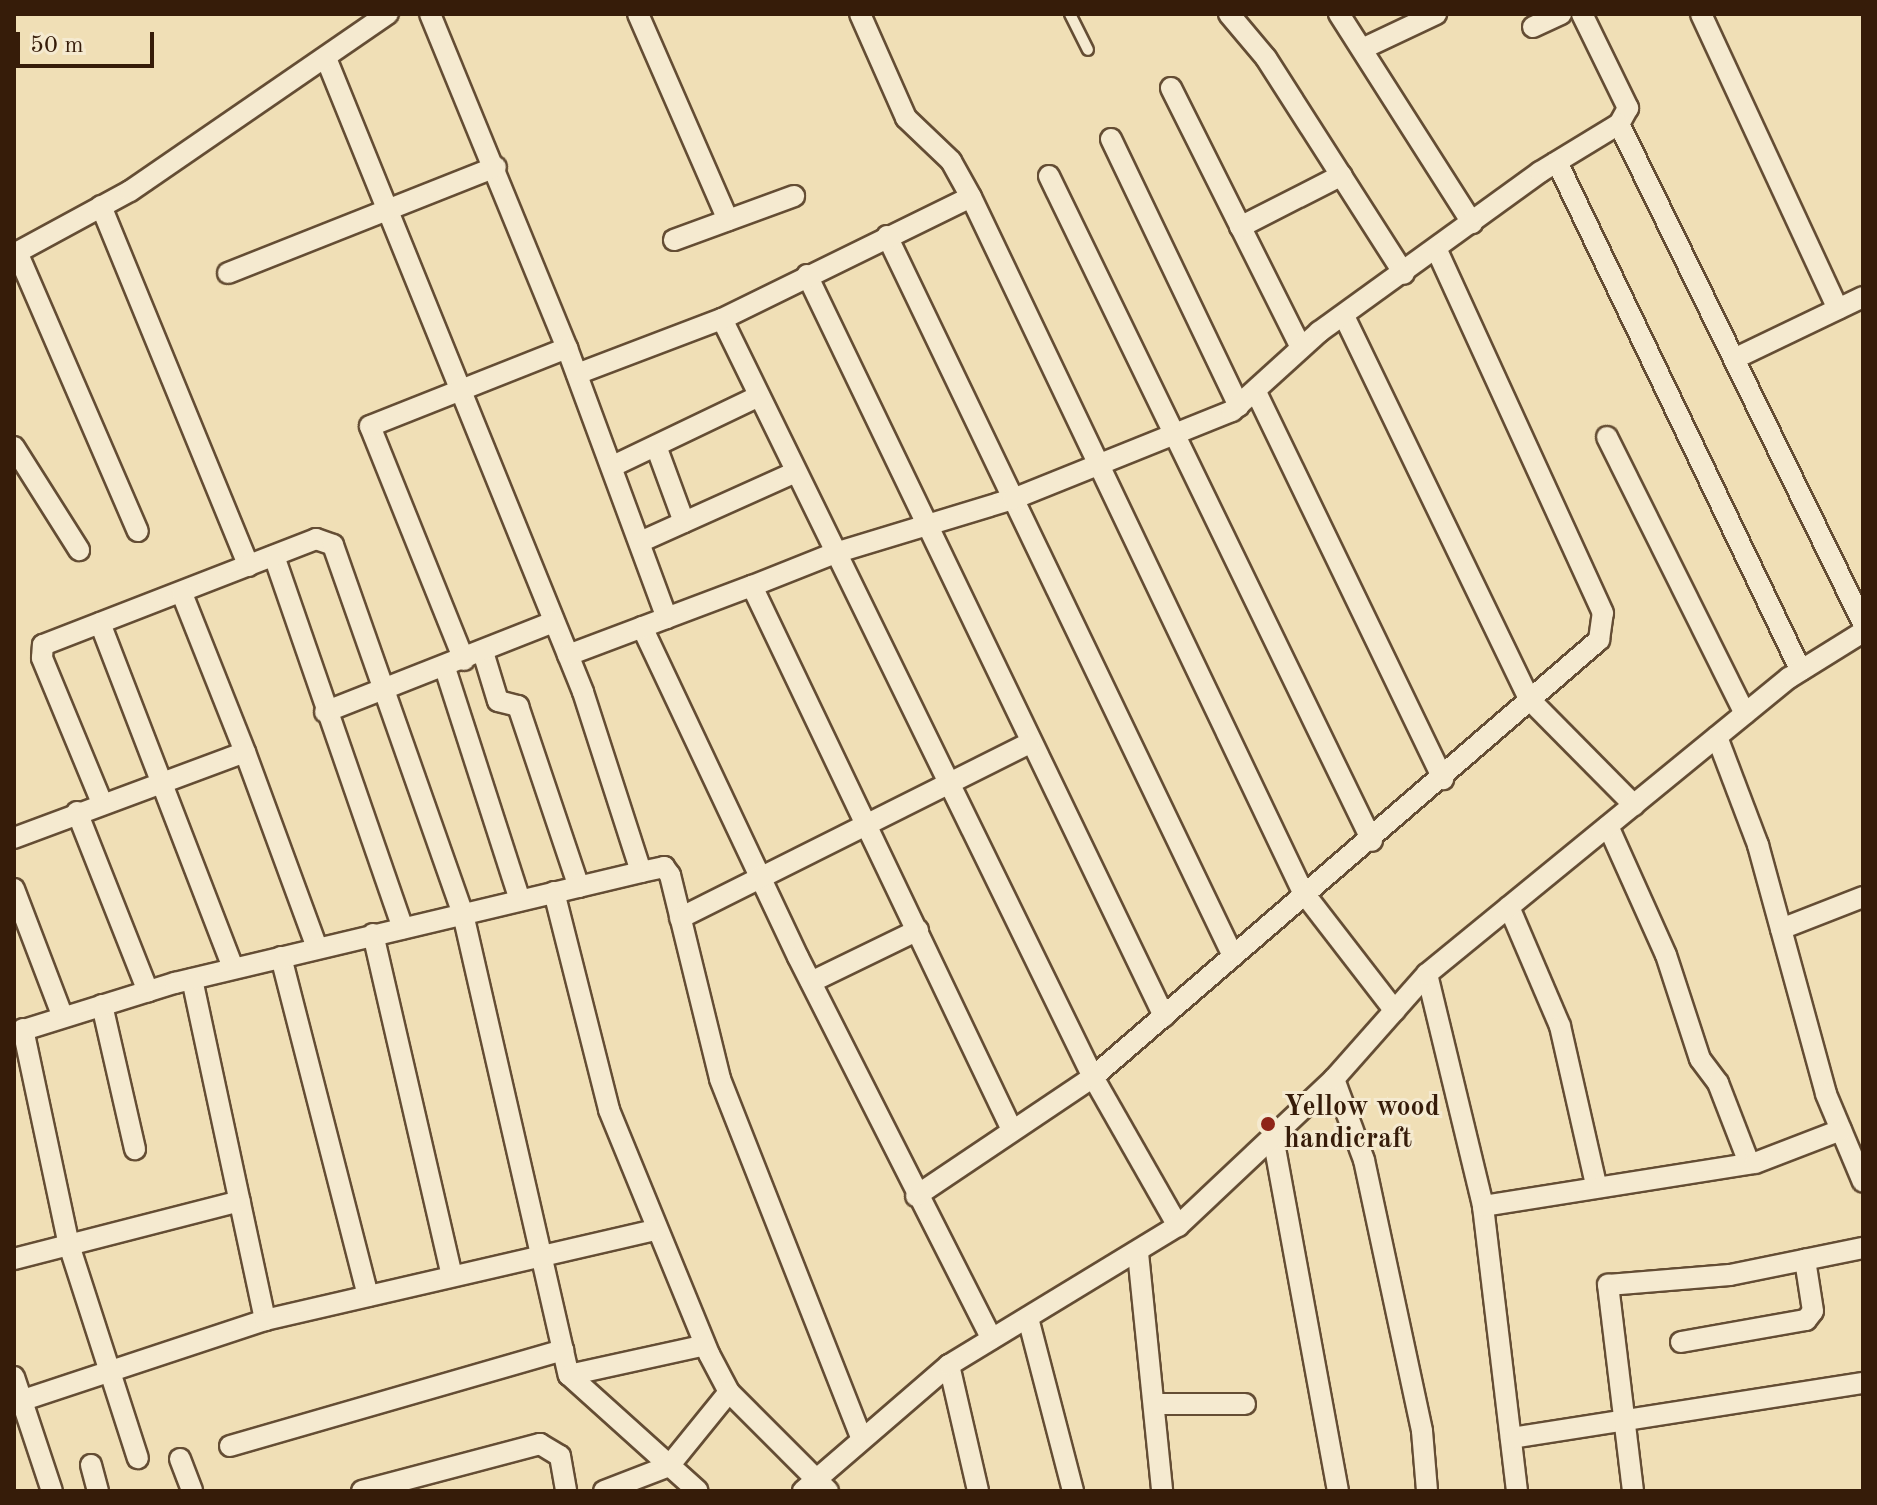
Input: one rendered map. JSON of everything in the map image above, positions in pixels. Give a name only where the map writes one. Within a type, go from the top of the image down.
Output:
[{"type":"street","points":[[138,531],[16,253],[101,206],[388,14]]},
{"type":"street","points":[[430,14],[496,167],[613,466],[667,618]]},
{"type":"street","points":[[638,14],[728,220]]},
{"type":"street","points":[[860,14],[906,118],[951,161],[971,197],[1095,465],[1303,892],[1395,1011]]},
{"type":"street","points":[[1229,14],[1266,58],[1404,274]]},
{"type":"street","points":[[1339,14],[1472,223]]},
{"type":"street","points":[[1362,49],[1436,14]]},
{"type":"street","points":[[1533,27],[1561,14]]},
{"type":"street","points":[[568,655],[835,553],[1013,499],[1239,406],[1300,346],[1557,162],[1619,124],[1628,108],[1582,14]]},
{"type":"street","points":[[1701,14],[1838,309]]},
{"type":"street","points":[[326,58],[458,393],[568,655],[641,872]]},
{"type":"street","points":[[1171,88],[1300,346]]},
{"type":"street","points":[[1619,124],[1863,623]]},
{"type":"street","points":[[1111,139],[1239,406]]},
{"type":"street","points":[[1557,162],[1801,671]]},
{"type":"street","points":[[228,273],[496,167]]},
{"type":"street","points":[[1240,227],[1342,175]]},
{"type":"street","points":[[1049,176],[1372,841]]},
{"type":"street","points":[[674,240],[794,196]]},
{"type":"street","points":[[577,374],[722,319],[971,197]]},
{"type":"street","points":[[101,206],[249,566]]},
{"type":"street","points":[[887,236],[1233,956]]},
{"type":"street","points":[[916,1196],[1093,1077],[1303,892],[1372,841],[1599,640],[1603,613],[1437,250]]},
{"type":"street","points":[[807,275],[924,528],[1164,1016]]},
{"type":"street","points":[[1734,359],[1863,297]]},
{"type":"street","points":[[1344,316],[1530,700],[1634,805]]},
{"type":"street","points":[[722,319],[1093,1077],[1178,1226]]},
{"type":"street","points":[[520,900],[464,660],[370,426],[567,348]]},
{"type":"street","points":[[1256,392],[1443,779]]},
{"type":"street","points":[[613,466],[759,396]]},
{"type":"street","points":[[1607,437],[1745,714]]},
{"type":"street","points":[[656,446],[684,522]]},
{"type":"street","points":[[14,447],[79,550]]},
{"type":"street","points":[[640,542],[796,472]]},
{"type":"street","points":[[102,803],[41,651],[100,623],[182,594],[316,539],[333,545],[463,914],[569,1375],[698,1491]]},
{"type":"street","points":[[274,556],[325,712],[403,928]]},
{"type":"street","points":[[752,586],[1012,1130]]},
{"type":"street","points":[[182,594],[245,752],[317,948]]},
{"type":"street","points":[[325,712],[384,694],[554,622]]},
{"type":"street","points":[[100,623],[233,968]]},
{"type":"street","points":[[642,627],[916,1196],[992,1339]]},
{"type":"street","points":[[554,892],[583,1025],[654,1230],[729,1392],[816,1487],[861,1437],[949,1365],[1178,1226],[1334,1079],[1427,974],[1745,714],[1801,671],[1863,632]]},
{"type":"street","points":[[464,660],[498,701],[518,706],[579,887]]},
{"type":"street","points":[[1717,737],[1781,929],[1808,1041],[1863,1182]]},
{"type":"street","points":[[680,918],[760,876],[950,786],[1030,743]]},
{"type":"street","points":[[14,838],[245,752]]},
{"type":"street","points":[[77,812],[148,991]]},
{"type":"street","points":[[1608,826],[1666,955],[1700,1059],[1718,1083],[1749,1163]]},
{"type":"street","points":[[138,1458],[69,1245],[18,1031],[233,968],[641,872],[668,870],[720,1079],[861,1437]]},
{"type":"street","points":[[14,889],[63,1017]]},
{"type":"street","points":[[1781,929],[1863,897]]},
{"type":"street","points":[[1509,907],[1560,1026],[1596,1185]]},
{"type":"street","points":[[811,982],[918,930]]},
{"type":"street","points":[[373,934],[452,1276]]},
{"type":"street","points":[[281,957],[368,1296]]},
{"type":"street","points":[[1427,974],[1483,1206],[1517,1491]]},
{"type":"street","points":[[192,979],[265,1320]]},
{"type":"street","points":[[102,1005],[135,1149]]},
{"type":"street","points":[[1334,1079],[1364,1160],[1422,1431],[1427,1491]]},
{"type":"street","points":[[1483,1206],[1596,1185],[1660,1182],[1749,1163],[1841,1130]]},
{"type":"street","points":[[1273,1137],[1338,1491]]},
{"type":"street","points":[[14,1259],[240,1201]]},
{"type":"street","points":[[18,1401],[109,1368],[265,1320],[654,1230]]},
{"type":"street","points":[[1633,1491],[1622,1421],[1608,1285],[1730,1275],[1863,1248]]},
{"type":"street","points":[[1138,1253],[1162,1491]]},
{"type":"street","points":[[1681,1342],[1806,1320],[1813,1311],[1805,1260]]},
{"type":"street","points":[[1028,1318],[1073,1491]]},
{"type":"street","points":[[569,1375],[705,1345]]},
{"type":"street","points":[[230,1446],[563,1350]]},
{"type":"street","points":[[949,1365],[978,1491]]},
{"type":"street","points":[[14,1377],[18,1401],[52,1491]]},
{"type":"street","points":[[1511,1438],[1863,1383]]},
{"type":"street","points":[[604,1491],[669,1466],[729,1392]]},
{"type":"street","points":[[1154,1404],[1245,1404]]},
{"type":"street","points":[[362,1491],[540,1444],[560,1456],[566,1491]]},
{"type":"street","points":[[180,1459],[192,1491]]},
{"type":"street","points":[[91,1465],[98,1491]]},
{"type":"lane","points":[[1070,14],[1088,50]]},
{"type":"place","name":"Yellow wood handicraft","points":[[1268,1124]]}]
